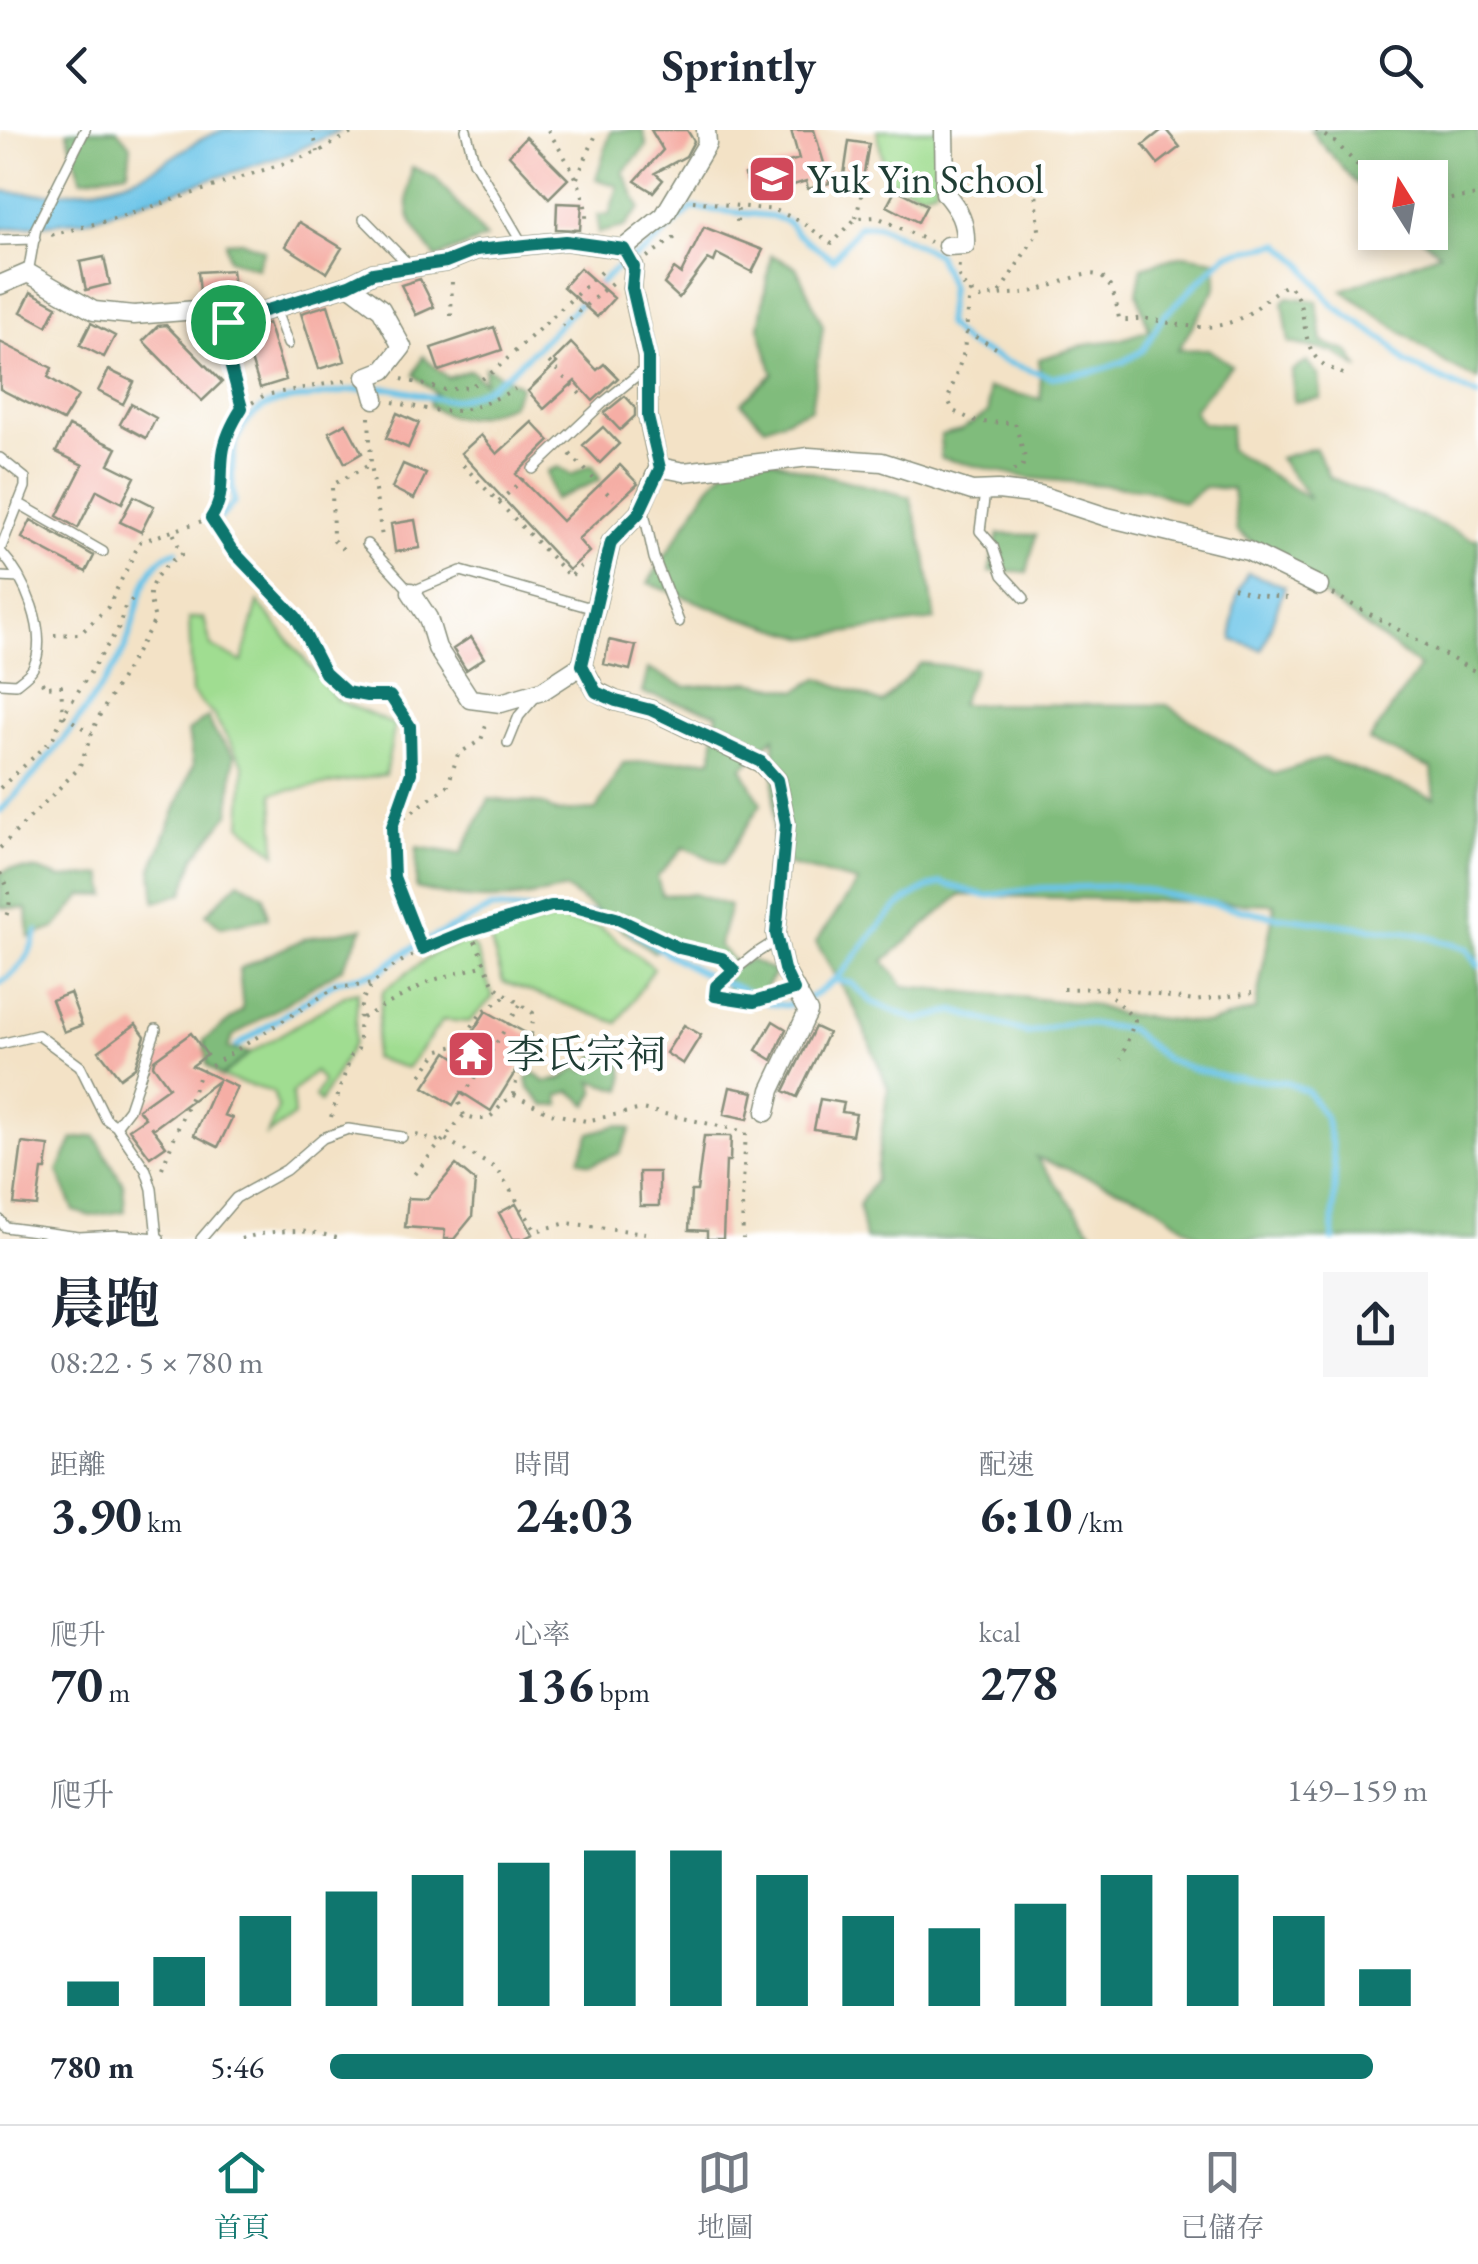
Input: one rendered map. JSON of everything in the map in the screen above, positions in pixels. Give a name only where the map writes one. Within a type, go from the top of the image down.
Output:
[{"type":"street","points":[[0,285],[28,273],[94,311],[134,315],[197,310],[228,322],[349,285],[373,273],[446,262],[476,250],[566,241],[624,249],[664,216],[707,144],[706,130]]},
{"type":"street","points":[[944,130],[944,193],[958,208],[966,228],[966,245],[948,246]]},
{"type":"street","points":[[624,249],[634,267],[632,288],[647,367],[648,417],[660,468],[639,513],[611,542],[582,665],[596,692],[651,710],[761,762],[777,780],[786,824],[777,940],[784,969],[808,1012],[770,1090],[766,1112]]},
{"type":"street","points":[[349,285],[381,309],[402,347],[384,370],[366,377],[376,398]]},
{"type":"street","points":[[660,468],[684,472],[809,456],[882,462],[972,491],[1040,495],[1107,517],[1248,552],[1319,586]]},
{"type":"street","points":[[411,592],[428,618],[437,648],[470,699],[502,703],[542,691],[582,665]]},
{"type":"lane","points":[[28,273],[35,233],[85,130]]},
{"type":"lane","points":[[466,130],[474,161],[523,245]]},
{"type":"lane","points":[[364,219],[413,269]]},
{"type":"lane","points":[[0,240],[35,233]]},
{"type":"lane","points":[[275,308],[288,344]]},
{"type":"lane","points":[[533,469],[647,367]]},
{"type":"lane","points":[[0,458],[25,478],[0,550],[19,578],[39,636],[33,670],[16,684],[0,684]]},
{"type":"lane","points":[[992,491],[980,531],[993,546],[1003,576],[1024,598]]},
{"type":"lane","points":[[18,503],[103,552]]},
{"type":"lane","points":[[642,505],[654,558],[679,622]]},
{"type":"lane","points":[[367,544],[411,592],[460,571],[594,609]]},
{"type":"lane","points":[[0,577],[19,578]]},
{"type":"lane","points":[[508,743],[519,716],[542,691]]},
{"type":"lane","points":[[616,918],[679,948],[722,958],[734,970]]},
{"type":"lane","points":[[777,940],[716,986],[715,996],[754,1002],[794,990]]},
{"type":"lane","points":[[116,1126],[129,1109],[156,1029]]},
{"type":"lane","points":[[0,1044],[38,1035],[80,1066],[106,1119],[116,1126],[146,1170],[160,1238],[80,1237],[4,1226],[0,1220]]},
{"type":"lane","points":[[201,1239],[236,1198],[286,1170],[323,1138],[348,1128],[406,1135]]},
{"type":"path","points":[[312,130],[318,149]]},
{"type":"path","points":[[35,233],[118,218],[318,149],[358,130]]},
{"type":"path","points":[[548,130],[577,178],[587,206],[586,244]]},
{"type":"path","points":[[577,178],[598,130]]},
{"type":"path","points":[[1316,130],[1358,166]]},
{"type":"path","points":[[1000,292],[1039,230],[1036,191],[1040,170]]},
{"type":"path","points":[[674,198],[784,213],[832,244],[856,218],[864,183]]},
{"type":"path","points":[[1448,200],[1478,196]]},
{"type":"path","points":[[737,220],[738,207]]},
{"type":"path","points":[[856,218],[877,217],[948,246],[959,265],[958,274],[980,298],[1000,292],[1034,291],[1064,278],[1104,278],[1112,285],[1119,319],[1125,322],[1146,318],[1190,329],[1222,325],[1246,315],[1287,284],[1294,290],[1304,334],[1318,360],[1350,376]]},
{"type":"path","points":[[384,370],[425,388],[470,386],[494,371],[624,249]]},
{"type":"path","points":[[446,262],[452,279],[451,316]]},
{"type":"path","points":[[970,291],[966,332],[948,399],[953,411],[977,422],[1015,424],[1025,458],[1022,468],[1008,470],[992,491]]},
{"type":"path","points":[[218,320],[242,408]]},
{"type":"path","points":[[966,332],[1000,350]]},
{"type":"path","points":[[549,362],[595,410]]},
{"type":"path","points":[[39,636],[80,634],[108,607],[140,542],[211,518],[222,503],[223,450],[242,408],[265,395],[366,377]]},
{"type":"path","points":[[383,541],[370,464],[369,405],[376,398],[431,412],[449,412],[479,408],[514,388]]},
{"type":"path","points":[[560,443],[614,500]]},
{"type":"path","points":[[343,549],[333,540],[332,485],[370,464]]},
{"type":"path","points":[[463,465],[570,577],[584,563]]},
{"type":"path","points":[[499,502],[533,469]]},
{"type":"path","points":[[211,518],[232,550],[296,617],[325,673],[346,692],[390,696],[410,726],[411,773],[392,827],[394,877],[420,945]]},
{"type":"path","points":[[0,848],[80,768],[92,734],[155,620],[150,594],[155,581],[170,561],[182,554],[172,530]]},
{"type":"path","points":[[1319,586],[1478,673]]},
{"type":"path","points":[[1233,587],[1256,595],[1287,598]]},
{"type":"path","points":[[0,788],[52,740],[63,715],[118,630],[121,614],[134,598]]},
{"type":"path","points":[[33,670],[44,686],[61,686],[63,715]]},
{"type":"path","points":[[392,827],[448,785],[458,754],[481,740],[489,719],[502,703]]},
{"type":"path","points":[[63,715],[92,734]]},
{"type":"path","points":[[0,873],[10,890],[12,904],[4,921]]},
{"type":"path","points":[[344,1120],[328,1123],[348,1071],[350,1055],[358,1049],[361,1005],[373,984],[420,945],[551,906],[571,906],[616,918]]},
{"type":"path","points":[[464,932],[476,943],[494,986],[532,1013],[533,1035],[515,1080],[514,1095]]},
{"type":"path","points":[[362,1018],[430,981],[486,964]]},
{"type":"path","points":[[152,1189],[200,1073],[336,988],[373,984]]},
{"type":"path","points":[[1104,988],[1136,1020],[1121,1059]]},
{"type":"path","points":[[1062,989],[1104,988],[1194,1002],[1252,993]]},
{"type":"path","points":[[420,1075],[440,1050],[459,1045],[482,1012],[506,996]]},
{"type":"path","points":[[514,1095],[492,1117],[480,1121],[464,1115],[459,1103],[520,1005]]},
{"type":"path","points":[[462,1041],[488,1056]]},
{"type":"path","points":[[514,1095],[550,1113],[586,1121],[642,1109],[746,1132],[744,1239]]},
{"type":"path","points":[[410,1178],[464,1115]]},
{"type":"path","points":[[406,1135],[436,1141],[443,1138]]},
{"type":"path","points":[[443,1138],[497,1169],[536,1231],[567,1223],[645,1233]]},
{"type":"path","points":[[241,1239],[258,1233],[316,1231],[340,1239]]},
{"type":"green space","points":[[117,130],[131,146],[128,171],[82,179],[67,132]]},
{"type":"green space","points":[[643,130],[647,146],[623,172],[640,208],[624,227],[598,233],[598,215],[609,215],[618,186],[596,179],[611,131]]},
{"type":"green space","points":[[877,130],[939,130],[936,188],[921,193],[886,179]]},
{"type":"green space","points":[[1310,130],[1478,130],[1478,380],[1447,364],[1342,290],[1440,253],[1436,250],[1448,250],[1448,160],[1358,160],[1358,184]]},
{"type":"green space","points":[[412,167],[436,178],[486,238],[436,258],[410,216]]},
{"type":"green space","points":[[241,241],[264,250],[257,268],[229,259],[226,242]]},
{"type":"green space","points":[[771,255],[796,267],[823,326],[811,409],[765,427],[741,403],[773,374],[759,327]]},
{"type":"green space","points":[[1183,255],[1216,260],[1216,287],[1178,350],[1208,349],[1231,365],[1193,410],[1202,423],[1231,425],[1229,449],[1310,499],[1279,458],[1315,448],[1329,477],[1478,538],[1478,1239],[1203,1239],[1146,1199],[1036,1157],[1098,1239],[865,1239],[859,1205],[875,1180],[888,1088],[857,1012],[816,942],[858,882],[774,861],[774,737],[742,768],[761,804],[723,864],[684,847],[657,877],[662,895],[693,894],[730,906],[719,945],[737,965],[751,960],[776,972],[753,1005],[726,999],[726,968],[704,951],[678,940],[654,952],[566,889],[491,899],[416,888],[417,847],[461,854],[489,799],[543,804],[556,812],[596,810],[623,763],[712,759],[717,713],[642,693],[648,669],[686,687],[750,682],[797,691],[819,678],[882,703],[921,663],[975,669],[960,704],[1167,705],[1274,774],[1324,758],[1435,798],[1432,769],[1369,741],[1420,667],[1237,531],[1232,489],[1204,487],[1184,503],[1146,489],[1029,478],[941,458],[941,435],[961,430],[989,412],[988,388],[1041,399],[1039,359],[1149,330],[1137,293],[1142,267]],"holes":[[[960,895],[1275,904],[1255,1010],[1207,1024],[1119,1014],[1089,1004],[904,986],[884,961]]]},
{"type":"green space","points":[[1288,297],[1317,301],[1322,342],[1349,352],[1360,369],[1334,352],[1289,343],[1283,302]]},
{"type":"green space","points":[[423,356],[448,378],[470,370],[484,382],[485,367],[521,386],[511,405],[470,417],[451,416],[430,406],[430,396],[437,394],[414,375]]},
{"type":"green space","points":[[1307,362],[1319,376],[1321,398],[1294,402],[1292,371]]},
{"type":"green space","points":[[743,450],[910,497],[926,557],[935,620],[808,638],[648,583],[709,487]]},
{"type":"green space","points":[[593,466],[600,480],[554,500],[547,471],[558,467],[572,475]]},
{"type":"green space","points":[[998,534],[1036,535],[1027,572],[989,572]]},
{"type":"green space","points":[[258,602],[337,700],[395,725],[385,775],[273,793],[276,853],[241,825],[244,766],[214,716],[192,693],[189,618],[204,618],[211,646],[242,662]]},
{"type":"green space","points":[[208,717],[234,756],[229,814],[195,857],[183,893],[155,902],[152,869],[193,765],[188,731]]},
{"type":"green space","points":[[10,869],[38,870],[61,878],[103,875],[107,896],[83,895],[55,928],[29,937],[27,909],[0,907],[0,873]]},
{"type":"green space","points":[[239,881],[264,896],[268,918],[221,927],[206,914]]},
{"type":"green space","points":[[557,919],[600,927],[654,968],[618,1023],[503,982],[489,935]]},
{"type":"green space","points":[[363,928],[342,968],[233,1036],[228,1048],[250,1053],[221,1077],[207,1065],[204,1040],[243,1010],[239,969],[306,938]]},
{"type":"green space","points":[[467,942],[476,950],[493,997],[469,1022],[443,1020],[407,1068],[373,1058],[383,991],[437,951]]},
{"type":"green space","points":[[358,992],[354,1042],[320,1102],[315,1097],[323,1082],[314,1071],[292,1093],[294,1116],[267,1135],[278,1108],[273,1092],[221,1077],[250,1053],[348,994]]},
{"type":"green space","points":[[603,1038],[614,1047],[621,1061],[622,1090],[592,1081],[595,1092],[588,1105],[571,1091],[559,1095],[560,1105],[545,1106],[529,1088],[527,1078],[535,1073],[545,1082],[562,1079],[577,1067],[585,1071],[594,1069],[593,1060]]},
{"type":"green space","points":[[618,1125],[631,1129],[620,1153],[591,1164],[579,1159],[590,1133]]},
{"type":"green space","points":[[95,1136],[123,1184],[125,1211],[91,1216],[74,1211],[58,1171],[73,1139]]},
{"type":"water","points":[[224,130],[341,130],[289,154],[86,220],[0,229],[0,191],[53,193],[107,186],[151,170]]},
{"type":"water","points":[[1248,573],[1285,586],[1262,650],[1233,640],[1235,605]]},
{"type":"building","points":[[651,130],[687,130],[694,141],[686,156],[655,173],[663,180],[653,192],[635,181],[663,150]]},
{"type":"building","points":[[791,130],[814,130],[830,183],[808,189],[806,181],[752,198],[745,175],[799,159]]},
{"type":"building","points":[[1162,130],[1180,147],[1158,164],[1143,145]]},
{"type":"building","points":[[526,137],[568,179],[549,198],[509,155]]},
{"type":"building","points":[[849,141],[869,144],[863,178],[844,175]]},
{"type":"building","points":[[896,189],[927,205],[918,222],[887,206]]},
{"type":"building","points":[[557,203],[582,204],[580,230],[556,229]]},
{"type":"building","points":[[299,222],[342,248],[327,273],[285,246]]},
{"type":"building","points":[[704,227],[763,250],[752,272],[717,254],[714,262],[708,259],[679,298],[664,284],[674,269],[681,274]]},
{"type":"building","points":[[104,257],[110,284],[86,290],[80,262]]},
{"type":"building","points":[[580,268],[614,298],[597,317],[563,287]]},
{"type":"building","points":[[232,270],[234,289],[200,292],[198,272]]},
{"type":"building","points":[[420,279],[434,307],[416,315],[401,285]]},
{"type":"building","points":[[31,292],[57,306],[47,326],[21,312]]},
{"type":"building","points":[[328,305],[345,361],[319,369],[301,313]]},
{"type":"building","points":[[91,323],[115,336],[104,357],[80,345]]},
{"type":"building","points":[[268,323],[286,380],[260,388],[242,332]]},
{"type":"building","points":[[166,325],[222,382],[202,401],[143,341],[158,326]]},
{"type":"building","points":[[494,327],[502,350],[439,371],[431,348]]},
{"type":"building","points":[[0,342],[52,368],[48,377],[78,396],[63,421],[0,389]]},
{"type":"building","points":[[571,343],[597,370],[604,364],[618,378],[593,401],[575,381],[544,409],[528,391]]},
{"type":"building","points":[[109,370],[134,382],[123,404],[98,391]]},
{"type":"building","points":[[625,396],[635,407],[635,416],[620,430],[604,413]]},
{"type":"building","points":[[131,404],[156,418],[146,438],[120,424]]},
{"type":"building","points":[[397,413],[419,423],[408,448],[386,438]]},
{"type":"building","points":[[532,422],[550,441],[516,474],[562,521],[620,465],[638,484],[578,539],[589,552],[569,570],[461,453],[481,435],[497,454]]},
{"type":"building","points":[[346,423],[362,453],[345,463],[329,432]]},
{"type":"building","points":[[69,426],[117,448],[109,464],[135,477],[122,503],[97,490],[78,528],[57,516],[83,465],[56,452]]},
{"type":"building","points":[[603,427],[619,444],[600,463],[583,445]]},
{"type":"building","points":[[403,464],[426,474],[414,499],[392,488]]},
{"type":"building","points":[[134,496],[154,506],[141,532],[120,522]]},
{"type":"building","points":[[31,520],[94,556],[86,572],[22,538]]},
{"type":"building","points":[[415,520],[420,548],[395,552],[391,524]]},
{"type":"building","points":[[471,637],[484,658],[466,670],[453,649]]},
{"type":"building","points":[[609,640],[636,646],[630,670],[604,664]]},
{"type":"building","points":[[70,993],[82,1025],[64,1032],[52,1000]]},
{"type":"building","points":[[486,1011],[531,1036],[521,1054],[525,1056],[491,1111],[461,1092],[453,1105],[424,1087],[447,1052],[456,1058]]},
{"type":"building","points":[[773,1021],[786,1029],[772,1060],[756,1050]]},
{"type":"building","points":[[136,1024],[145,1036],[135,1067],[120,1078],[99,1051]]},
{"type":"building","points":[[684,1025],[701,1035],[683,1064],[666,1053]]},
{"type":"building","points":[[815,1027],[828,1033],[797,1097],[784,1091]]},
{"type":"building","points":[[191,1033],[207,1055],[192,1066],[237,1087],[224,1115],[232,1118],[218,1147],[194,1135],[218,1081],[153,1129],[166,1146],[150,1157],[129,1129],[145,1118],[138,1109],[169,1087],[153,1065],[154,1060]]},
{"type":"building","points":[[730,1087],[754,1092],[748,1119],[724,1114]]},
{"type":"building","points":[[820,1099],[844,1103],[842,1112],[856,1114],[852,1135],[814,1129]]},
{"type":"building","points":[[704,1136],[731,1136],[730,1161],[726,1161],[723,1239],[707,1239],[707,1231],[689,1230],[691,1191],[697,1191]]},
{"type":"building","points":[[22,1143],[49,1146],[37,1206],[14,1204]]},
{"type":"building","points":[[456,1165],[475,1181],[472,1217],[454,1239],[444,1239],[445,1230],[405,1227],[408,1198],[427,1199]]},
{"type":"building","points":[[639,1172],[659,1172],[659,1206],[640,1206]]},
{"type":"building","points":[[516,1204],[533,1234],[523,1239],[513,1239],[499,1213]]},
{"type":"waterway","points":[[594,289],[614,270],[647,250],[692,208],[772,216],[788,222],[796,233],[833,259],[859,226],[877,225],[937,254],[950,286],[946,324],[966,344],[1051,377],[1092,372],[1123,362],[1143,350],[1162,318],[1227,254],[1280,244],[1301,262],[1334,306],[1390,344],[1406,363],[1478,396]]},
{"type":"waterway","points":[[220,518],[234,502],[235,446],[247,421],[257,412],[282,401],[368,389],[396,389],[447,400],[468,396],[515,367],[585,298]]},
{"type":"waterway","points":[[0,811],[53,753],[109,675],[124,650],[147,579],[164,557],[176,551]]},
{"type":"waterway","points":[[631,929],[696,970],[781,1005],[805,1000],[823,989],[900,905],[941,883],[986,896],[1042,888],[1125,886],[1273,916],[1417,934],[1468,949],[1478,965]]},
{"type":"waterway","points":[[237,1046],[336,981],[378,972],[412,948],[492,908],[595,915],[620,924]]},
{"type":"waterway","points":[[0,983],[24,961],[37,931]]},
{"type":"waterway","points":[[834,980],[851,983],[872,1002],[917,1020],[954,1011],[1028,1033],[1073,1022],[1129,1029],[1166,1059],[1194,1069],[1227,1077],[1285,1082],[1307,1091],[1325,1117],[1332,1146],[1333,1239]]},
{"type":"place","name":"Yuk Yin School","points":[[772,179]]},
{"type":"place","name":"李氏宗祠","points":[[471,1054]]},
{"type":"route","points":[[566,241],[624,249],[634,267],[632,288],[648,357],[648,417],[660,468],[639,513],[611,542],[582,665],[596,692],[651,710],[761,762],[777,780],[786,824],[776,934],[784,969],[794,990],[754,1002],[715,996],[716,986],[734,970],[722,958],[679,948],[616,918],[571,906],[551,906],[422,949],[394,877],[392,827],[411,773],[410,726],[390,696],[346,692],[325,673],[296,617],[232,550],[211,518],[222,503],[223,450],[242,408],[218,320],[228,322],[349,285],[373,273],[446,262],[476,250],[566,241]]}]
